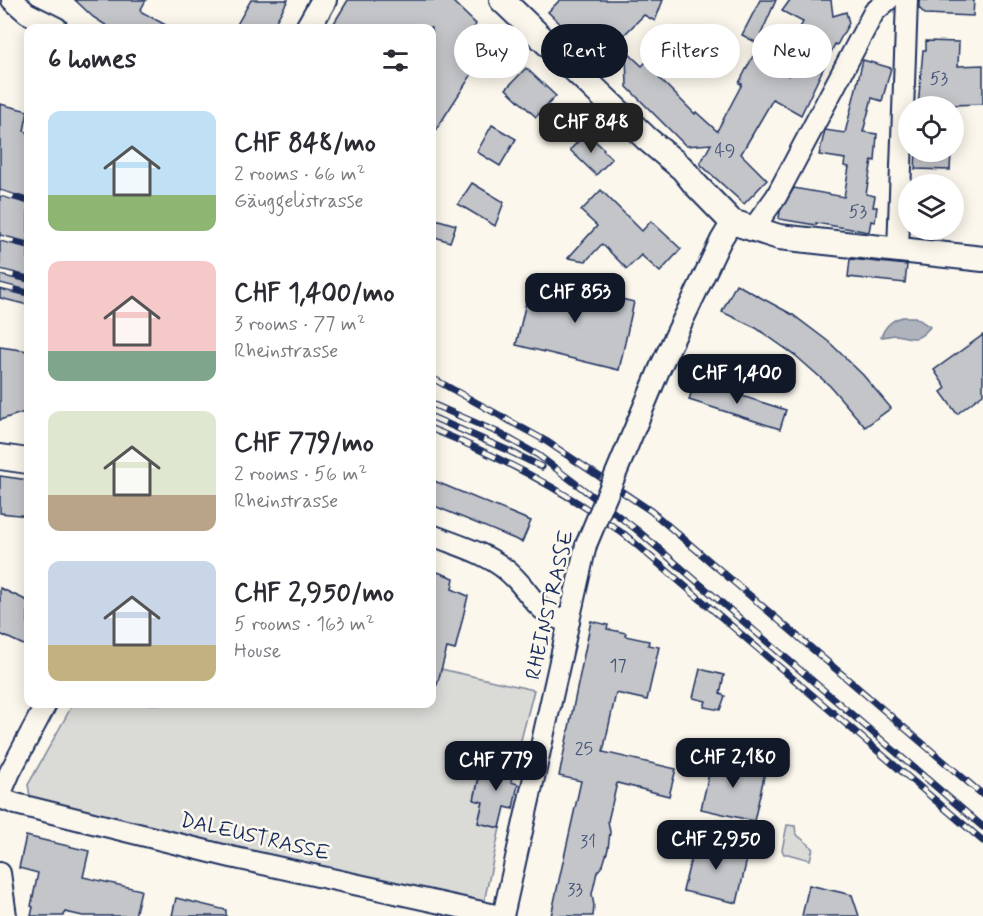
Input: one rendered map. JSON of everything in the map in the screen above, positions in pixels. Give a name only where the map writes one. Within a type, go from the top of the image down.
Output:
[{"type":"street","points":[[12,0],[27,13],[49,24]]},
{"type":"street","points":[[310,24],[324,0]]},
{"type":"street","name":"RHEINSTRASSE","points":[[502,916],[586,545],[660,368],[721,240],[742,226],[776,197],[874,12],[888,0]]},
{"type":"street","points":[[898,250],[907,0]]},
{"type":"street","points":[[511,7],[647,139],[683,169],[695,184],[742,226],[779,237],[983,259]]},
{"type":"street","points":[[0,457],[24,460]]},
{"type":"street","points":[[436,537],[486,556],[506,569],[542,610],[554,618],[568,622]]},
{"type":"street","points":[[0,797],[10,772],[44,708]]},
{"type":"street","name":"DALEUSTRASSE","points":[[0,797],[16,804],[231,857],[502,916]]},
{"type":"street","points":[[0,873],[6,916]]},
{"type":"shaded area","points":[[903,317],[915,317],[930,327],[914,338],[896,335],[881,337],[890,324]]},
{"type":"shaded area","points":[[436,668],[534,690],[515,763],[488,776],[479,775],[474,800],[483,802],[478,823],[500,828],[484,902],[31,801],[28,785],[71,708],[436,708]]},
{"type":"shaded area","points":[[787,825],[795,826],[796,834],[813,848],[810,860],[784,854],[782,850]]},
{"type":"building","points":[[75,0],[146,0],[140,11],[164,24],[104,24]]},
{"type":"building","points":[[251,0],[288,0],[274,24],[237,24]]},
{"type":"building","points":[[348,0],[451,0],[476,24],[454,24],[454,78],[469,78],[436,130],[436,24],[333,24]]},
{"type":"building","points":[[560,0],[663,0],[655,21],[644,15],[628,31],[628,24],[560,24],[548,12]]},
{"type":"building","points":[[760,0],[776,0],[765,24],[752,24],[752,40],[742,35]]},
{"type":"building","points":[[790,0],[831,0],[833,16],[846,12],[849,23],[832,50],[832,24],[802,24],[803,22],[782,11]]},
{"type":"building","points":[[919,0],[974,0],[973,16],[925,14],[919,8]]},
{"type":"building","points":[[926,41],[959,42],[958,66],[983,65],[983,104],[964,105],[964,96],[919,96],[923,50],[926,50]]},
{"type":"building","points":[[628,53],[640,64],[640,78],[659,78],[695,114],[696,112],[717,131],[742,84],[739,83],[752,58],[752,78],[819,78],[801,115],[773,99],[741,154],[767,180],[744,204],[700,164],[711,144],[686,146],[627,87]]},
{"type":"building","points":[[863,60],[891,68],[882,101],[872,98],[863,132],[877,134],[875,161],[872,160],[866,194],[875,196],[873,207],[877,207],[875,222],[871,221],[869,232],[779,219],[780,211],[794,188],[844,197],[849,167],[844,166],[845,159],[819,155],[825,130],[845,133]]},
{"type":"building","points":[[529,71],[556,96],[536,117],[506,89],[516,78],[529,78]]},
{"type":"building","points":[[0,104],[24,110],[24,304],[0,298]]},
{"type":"building","points":[[492,125],[516,139],[500,166],[477,152]]},
{"type":"building","points":[[586,133],[612,159],[596,175],[570,150]]},
{"type":"building","points":[[915,162],[950,162],[950,170],[915,169]]},
{"type":"building","points":[[472,183],[504,202],[495,226],[458,204]]},
{"type":"building","points":[[601,190],[642,231],[651,221],[681,249],[660,272],[641,255],[627,269],[602,244],[586,261],[568,258],[597,226],[581,211]]},
{"type":"building","points":[[436,219],[456,225],[450,242],[436,237]]},
{"type":"building","points":[[850,259],[907,265],[905,283],[848,277]]},
{"type":"building","points":[[532,277],[634,302],[619,370],[516,345]]},
{"type":"building","points":[[736,284],[793,315],[829,342],[863,375],[891,408],[865,427],[830,386],[796,356],[756,328],[722,312]]},
{"type":"building","points":[[983,335],[983,394],[957,414],[941,392],[946,388],[934,370]]},
{"type":"building","points":[[0,347],[24,350],[24,412],[0,420]]},
{"type":"building","points":[[695,381],[786,410],[780,429],[689,400]]},
{"type":"building","points":[[0,476],[24,479],[24,516],[0,513]]},
{"type":"building","points":[[436,482],[531,521],[522,542],[436,507]]},
{"type":"building","points":[[436,571],[454,578],[452,589],[468,596],[455,650],[447,648],[437,685]]},
{"type":"building","points":[[0,588],[24,599],[24,645],[0,634]]},
{"type":"building","points":[[591,621],[608,625],[607,629],[626,633],[625,636],[649,641],[648,645],[659,647],[647,700],[616,693],[603,752],[676,769],[669,796],[617,783],[608,821],[610,832],[608,849],[603,865],[597,872],[592,894],[593,916],[551,916],[581,781],[559,776]]},
{"type":"building","points":[[700,669],[724,675],[720,694],[725,696],[720,710],[704,707],[706,701],[693,698]]},
{"type":"building","points":[[713,756],[766,768],[754,821],[701,809]]},
{"type":"building","points":[[492,758],[515,763],[511,782],[518,784],[513,809],[505,807],[500,828],[478,823],[483,802],[474,800],[480,774],[488,776]]},
{"type":"building","points":[[26,836],[89,851],[83,877],[141,890],[135,916],[83,916],[65,912],[64,916],[31,916],[38,873],[19,868]]},
{"type":"building","points":[[696,838],[749,850],[737,903],[683,891]]},
{"type":"building","points":[[809,885],[852,895],[859,916],[802,916]]},
{"type":"building","points":[[176,898],[226,910],[226,916],[172,916]]},
{"type":"railway","points":[[0,193],[24,200]]},
{"type":"railway","points":[[0,238],[24,244]]},
{"type":"railway","points":[[0,272],[24,278]]},
{"type":"railway","points":[[0,286],[24,292]]},
{"type":"railway","points":[[436,380],[546,441],[651,511],[983,795]]},
{"type":"railway","points":[[436,406],[499,433],[538,455],[637,530],[983,827]]},
{"type":"railway","points":[[436,419],[542,467]]},
{"type":"railway","points":[[436,431],[534,477],[606,521],[629,538]]},
{"type":"railway","points":[[624,534],[983,841]]}]
